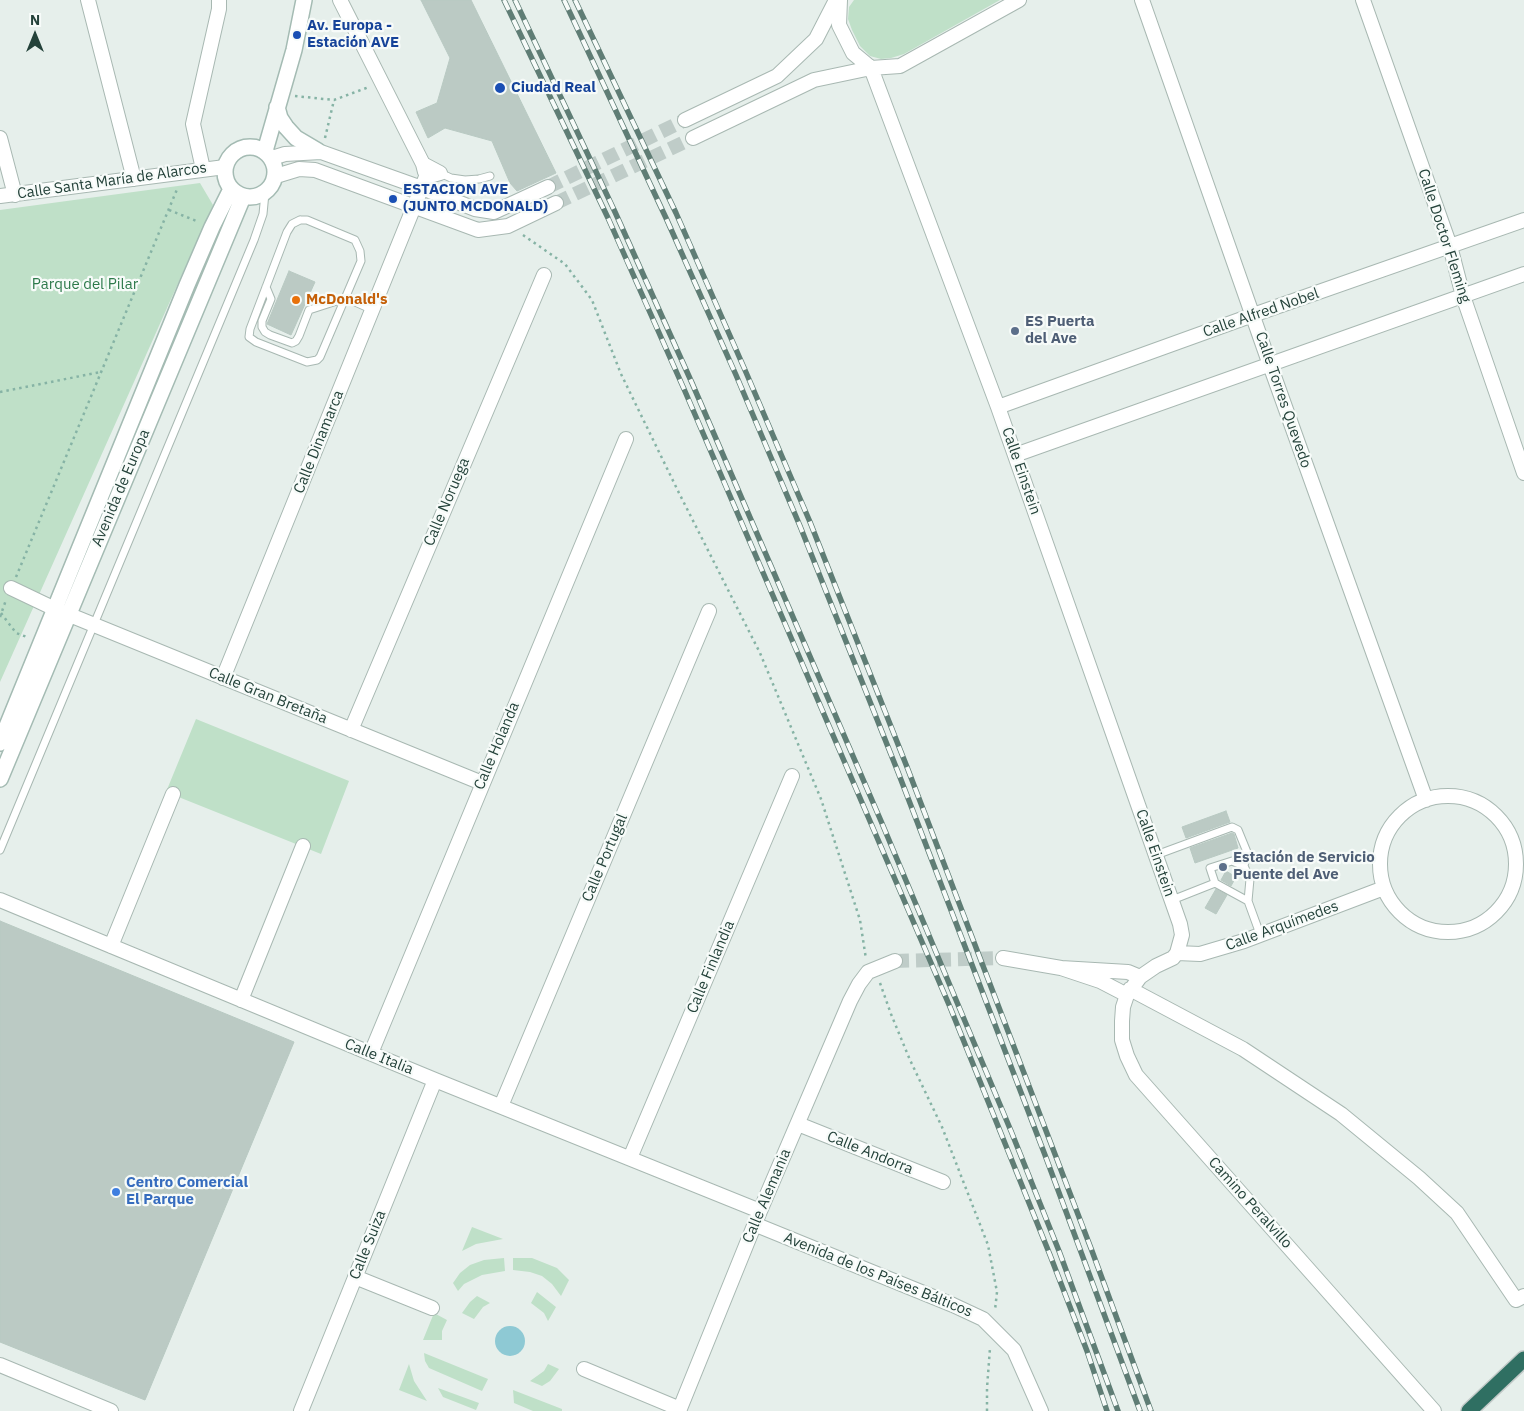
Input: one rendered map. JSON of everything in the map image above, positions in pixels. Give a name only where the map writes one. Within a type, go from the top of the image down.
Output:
[{"type":"highway","points":[[1468,1411],[1524,1359]]},
{"type":"main road","points":[[269,154],[279,101],[294,50],[304,0]]},
{"type":"main road","points":[[279,101],[280,118],[286,127],[296,138],[320,151]]},
{"type":"main road","points":[[253,146],[269,154],[276,167],[276,176],[272,185],[265,193],[255,197],[237,193],[225,178],[225,167],[230,155],[241,148],[253,146]]},
{"type":"main road","name":"Avenida de Europa","points":[[0,779],[62,612],[212,227],[237,193]]},
{"type":"main road","name":"Avenida de Europa","points":[[0,743],[42,642],[62,612],[237,193]]},
{"type":"street","points":[[88,0],[134,178]]},
{"type":"street","points":[[203,169],[192,124],[219,9],[219,0]]},
{"type":"street","points":[[340,0],[381,82],[424,176]]},
{"type":"street","points":[[686,120],[777,76],[816,39],[838,0]]},
{"type":"street","name":"Calle Einstein","points":[[838,0],[839,25],[853,53],[871,68],[998,407],[1180,924],[1182,935],[1177,953]]},
{"type":"street","points":[[693,138],[814,80],[871,68],[900,66],[1019,0]]},
{"type":"street","name":"Calle Torres Quevedo","points":[[1142,0],[1426,800]]},
{"type":"street","name":"Calle Doctor Fleming","points":[[1363,0],[1450,246],[1463,296],[1524,473]]},
{"type":"street","points":[[0,138],[15,195]]},
{"type":"street","points":[[269,154],[320,151],[424,176],[475,209],[494,212],[548,187]]},
{"type":"street","name":"Calle Santa María de Alarcos","points":[[0,196],[225,167]]},
{"type":"street","points":[[276,176],[299,169],[315,170],[478,230],[508,226],[556,203]]},
{"type":"street","points":[[424,176],[440,173]]},
{"type":"street","name":"Calle Dinamarca","points":[[223,678],[415,206],[424,176]]},
{"type":"street","name":"Calle Alfred Nobel","points":[[998,407],[1524,220]]},
{"type":"street","points":[[1015,455],[1524,274]]},
{"type":"street","name":"Calle Noruega","points":[[351,730],[544,275]]},
{"type":"street","name":"Calle Holanda","points":[[371,1053],[626,439]]},
{"type":"street","name":"Calle Gran Bretaña","points":[[11,588],[93,625],[482,783]]},
{"type":"street","name":"Calle Portugal","points":[[501,1106],[709,610]]},
{"type":"street","name":"Calle Finlandia","points":[[630,1158],[792,776]]},
{"type":"street","points":[[111,946],[173,794]]},
{"type":"street","points":[[1447,796],[1468,798],[1487,808],[1518,838],[1517,864],[1512,887],[1501,907],[1483,923],[1460,931],[1437,931],[1414,923],[1396,908],[1384,888],[1380,866],[1382,845],[1392,825],[1406,810],[1426,800],[1447,796]]},
{"type":"street","points":[[241,1000],[303,846]]},
{"type":"street","name":"Calle Arquímedes","points":[[1177,953],[1200,954],[1384,888]]},
{"type":"street","name":"Calle Italia","points":[[0,900],[435,1080],[760,1211]]},
{"type":"street","name":"Camino Peralvillo","points":[[1177,953],[1173,958],[1156,966],[1140,977],[1129,992],[1123,1007],[1122,1040],[1136,1075],[1434,1411]]},
{"type":"street","points":[[1004,958],[1061,968],[1128,972],[1140,977]]},
{"type":"street","points":[[863,978],[884,965],[895,961]]},
{"type":"street","points":[[1061,968],[1129,992],[1243,1049],[1341,1114],[1419,1178],[1457,1213],[1516,1300],[1524,1296]]},
{"type":"street","name":"Calle Alemania","points":[[680,1410],[754,1224],[863,978]]},
{"type":"street","name":"Calle Suiza","points":[[301,1411],[435,1080]]},
{"type":"street","name":"Calle Andorra","points":[[798,1124],[943,1182]]},
{"type":"street","name":"Avenida de los Países Bálticos","points":[[754,1224],[983,1319],[1014,1350],[1041,1411]]},
{"type":"street","points":[[355,1277],[432,1308]]},
{"type":"street","points":[[0,1365],[111,1411]]},
{"type":"street","points":[[584,1368],[680,1410]]},
{"type":"street","points":[[73,1411],[78,1398]]},
{"type":"lane","points":[[440,173],[451,178],[465,180],[490,176]]},
{"type":"lane","points":[[0,850],[254,240],[263,214],[265,193]]},
{"type":"lane","points":[[300,220],[307,220],[354,240],[357,244],[361,261],[346,298],[320,358],[317,360],[308,362],[256,342],[249,337],[250,329],[292,224],[300,220]]},
{"type":"lane","points":[[266,287],[271,299],[262,321],[262,326],[265,332],[270,335],[292,343],[299,336],[309,310],[346,298],[373,310]]},
{"type":"lane","points":[[1156,855],[1232,827],[1238,830],[1247,852],[1244,866],[1250,880],[1248,901],[1260,934]]},
{"type":"lane","points":[[1244,866],[1232,861],[1210,868],[1215,883],[1248,901]]},
{"type":"lane","points":[[1172,900],[1215,883]]},
{"type":"path","points":[[279,101],[334,100],[381,82]]},
{"type":"path","points":[[320,151],[334,100]]},
{"type":"path","points":[[11,588],[179,185]]},
{"type":"path","points":[[169,210],[212,227]]},
{"type":"path","points":[[508,226],[565,264],[592,300],[625,382],[760,652],[821,799],[860,920],[863,978]]},
{"type":"path","points":[[0,392],[101,372]]},
{"type":"path","points":[[2,613],[16,633],[42,642]]},
{"type":"green space","points":[[854,0],[1000,0],[904,54],[881,59],[870,56],[860,46],[852,30],[848,19],[849,7]]},
{"type":"green space","name":"Parque del Pilar","points":[[200,183],[213,205],[0,682],[0,210]]},
{"type":"green space","points":[[196,719],[349,781],[321,854],[166,792]]},
{"type":"green space","points":[[472,1227],[503,1239],[476,1244],[462,1251]]},
{"type":"green space","points":[[504,1258],[505,1271],[482,1275],[464,1284],[458,1291],[453,1283],[460,1273],[470,1265],[484,1260]]},
{"type":"green space","points":[[513,1258],[532,1258],[557,1268],[569,1280],[561,1296],[552,1284],[542,1276],[513,1270]]},
{"type":"green space","points":[[537,1292],[556,1307],[548,1321],[544,1313],[531,1303]]},
{"type":"green space","points":[[477,1296],[490,1303],[483,1307],[474,1319],[462,1313]]},
{"type":"green space","points":[[434,1313],[447,1320],[442,1331],[442,1340],[423,1340]]},
{"type":"green space","points":[[424,1353],[488,1379],[482,1391],[429,1368],[425,1361]]},
{"type":"green space","points":[[409,1364],[414,1381],[427,1401],[399,1390]]},
{"type":"green space","points":[[548,1364],[559,1369],[550,1381],[542,1386],[530,1381],[544,1371]]},
{"type":"green space","points":[[438,1388],[479,1403],[476,1410],[443,1397]]},
{"type":"green space","points":[[513,1390],[562,1409],[562,1411],[533,1411],[514,1403]]},
{"type":"water","points":[[510,1326],[516,1327],[524,1335],[524,1347],[516,1355],[510,1356],[504,1355],[496,1347],[495,1341],[496,1335],[504,1327]]},
{"type":"building","name":"Ciudad Real","points":[[421,0],[471,0],[556,173],[517,191],[510,183],[492,141],[445,128],[428,138],[416,112],[437,103],[450,58]]},
{"type":"building","points":[[289,271],[315,282],[291,335],[267,324]]},
{"type":"building","points":[[1226,811],[1230,822],[1186,838],[1182,827]]},
{"type":"building","points":[[1232,833],[1238,848],[1195,863],[1190,848]]},
{"type":"building","points":[[1226,871],[1236,877],[1231,886],[1221,880]]},
{"type":"building","points":[[1216,889],[1227,895],[1216,914],[1205,908]]},
{"type":"building","name":"Centro Comercial El Parque","points":[[0,921],[294,1042],[145,1400],[0,1342]]},
{"type":"tunnel","points":[[548,187],[685,120]]},
{"type":"tunnel","points":[[556,203],[693,138]]},
{"type":"tunnel","points":[[895,961],[1003,958]]},
{"type":"railway","points":[[504,0],[608,218],[684,389],[950,1007],[1050,1255],[1087,1351],[1107,1411]]},
{"type":"railway","points":[[515,0],[615,212],[692,383],[881,821],[1011,1131],[1059,1251],[1118,1411]]},
{"type":"railway","points":[[564,0],[666,218],[736,375],[800,526],[898,772],[1045,1155],[1140,1411]]},
{"type":"railway","points":[[575,0],[676,213],[810,522],[907,767],[1092,1251],[1151,1411]]},
{"type":"place","name":"Av. Europa - Estación AVE","points":[[297,35]]},
{"type":"place","name":"Ciudad Real","points":[[500,88]]},
{"type":"place","name":"ESTACION AVE (JUNTO MCDONALD)","points":[[393,199]]},
{"type":"place","name":"McDonald's","points":[[296,300]]},
{"type":"place","name":"ES Puerta del Ave","points":[[1015,331]]},
{"type":"place","name":"Estación de Servicio Puente del Ave","points":[[1223,867]]},
{"type":"place","name":"Centro Comercial El Parque","points":[[116,1192]]}]
